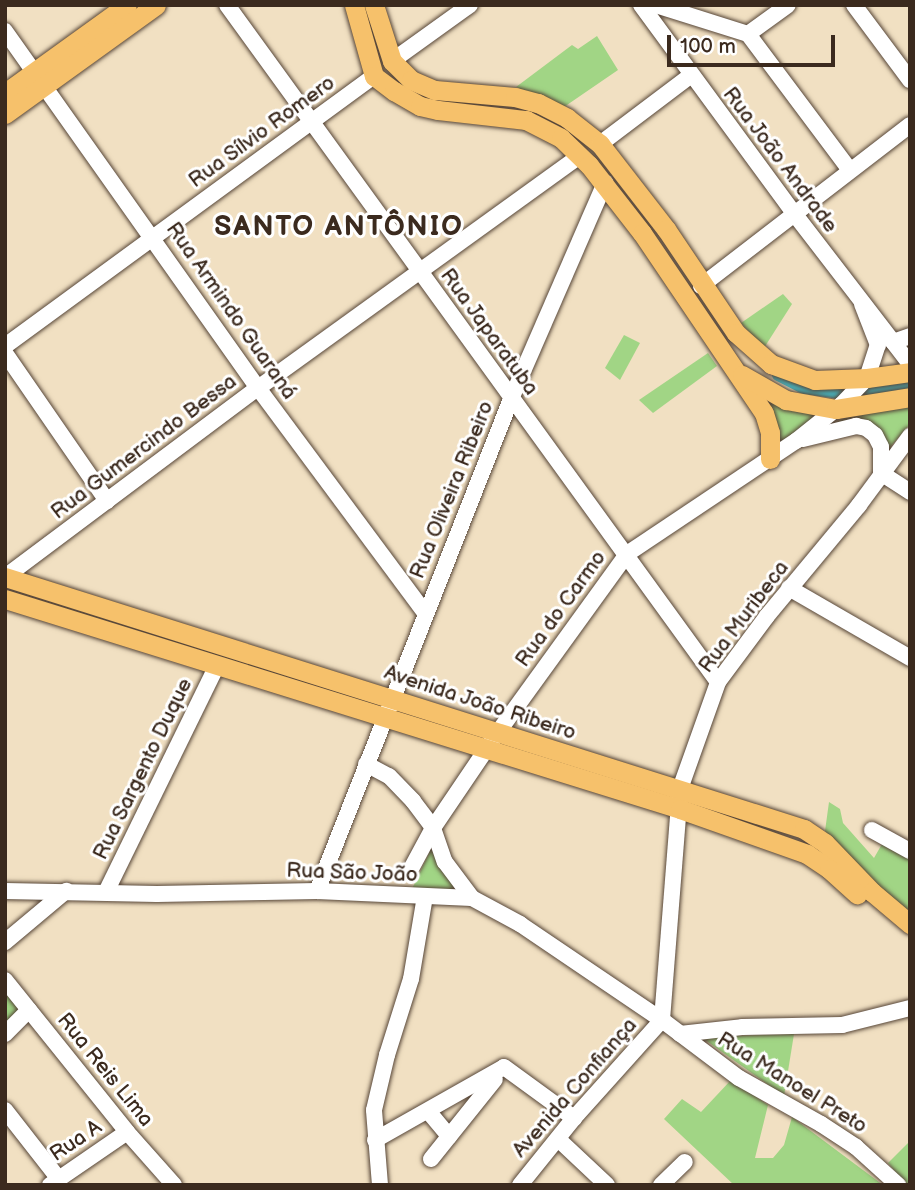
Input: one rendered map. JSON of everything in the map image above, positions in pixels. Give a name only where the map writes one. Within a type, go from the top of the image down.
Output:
[{"type":"main road","points":[[5,114],[39,78],[127,5]]},
{"type":"main road","points":[[5,93],[39,78],[156,5]]},
{"type":"main road","points":[[354,5],[374,76],[420,106],[526,120],[561,138],[605,183],[642,233],[766,418],[770,433],[770,459]]},
{"type":"main road","points":[[374,5],[392,61],[403,73],[424,87],[515,97],[538,103],[567,118],[600,144],[666,229],[701,286],[736,333],[771,365],[815,380],[863,383],[910,372]]},
{"type":"main road","points":[[732,369],[786,400],[839,407],[910,397]]},
{"type":"main road","name":"Avenida João Ribeiro","points":[[5,577],[391,697],[491,743]]},
{"type":"main road","name":"Avenida João Ribeiro","points":[[5,599],[383,719],[491,743],[680,799],[811,833],[825,843],[872,892],[910,923]]},
{"type":"main road","name":"Avenida João Ribeiro","points":[[680,799],[807,854],[910,934]]},
{"type":"street","name":"Rua Japaratuba","points":[[227,5],[718,682]]},
{"type":"street","points":[[392,61],[470,5]]},
{"type":"street","name":"Rua João Andrade","points":[[642,5],[691,76],[910,364]]},
{"type":"street","points":[[656,5],[747,34],[849,169]]},
{"type":"street","points":[[747,34],[788,5]]},
{"type":"street","points":[[854,5],[910,80]]},
{"type":"street","name":"Rua Armindo Guaraná","points":[[5,32],[258,387],[425,613]]},
{"type":"street","name":"Rua Sílvio Romero","points":[[5,346],[374,76]]},
{"type":"street","points":[[600,144],[691,76]]},
{"type":"street","points":[[701,286],[793,212],[910,125]]},
{"type":"street","name":"Rua Gumercindo Bessa","points":[[5,577],[258,387],[580,156]]},
{"type":"street","name":"Rua Oliveira Ribeiro","points":[[383,719],[512,399],[605,183]]},
{"type":"street","name":"Rua João Andrade","points":[[862,304],[878,345],[863,383]]},
{"type":"street","points":[[893,342],[910,336]]},
{"type":"street","points":[[5,353],[107,501]]},
{"type":"street","name":"Rua do Carmo","points":[[412,867],[433,828],[491,743],[627,554],[796,441],[839,407],[863,383]]},
{"type":"street","points":[[796,441],[848,428],[866,428],[880,442],[881,473],[910,492]]},
{"type":"street","name":"Rua Muribeca","points":[[662,1020],[680,799],[718,682],[789,587],[910,436]]},
{"type":"street","points":[[789,587],[910,658]]},
{"type":"street","name":"Rua Sargento Duque","points":[[106,892],[217,665]]},
{"type":"street","points":[[317,891],[383,719]]},
{"type":"street","points":[[366,764],[393,779],[433,828],[445,862],[472,898]]},
{"type":"street","points":[[872,830],[910,851]]},
{"type":"street","name":"Rua São João","points":[[5,891],[317,891],[472,898],[520,924],[662,1020]]},
{"type":"street","points":[[5,942],[66,891]]},
{"type":"street","points":[[380,1185],[374,1110],[378,1087],[411,979],[425,896]]},
{"type":"street","name":"Rua Reis Lima","points":[[5,980],[127,1132],[174,1185]]},
{"type":"street","points":[[680,1034],[742,1027],[842,1025],[910,1009]]},
{"type":"street","points":[[5,1034],[29,1010]]},
{"type":"street","name":"Rua Manoel Preto","points":[[662,1020],[739,1078],[844,1139],[895,1184]]},
{"type":"street","name":"Avenida Confiança","points":[[520,1185],[574,1118],[662,1020]]},
{"type":"street","points":[[375,1140],[504,1067]]},
{"type":"street","points":[[504,1067],[574,1118]]},
{"type":"street","points":[[430,1159],[504,1067]]},
{"type":"street","points":[[5,1110],[54,1182]]},
{"type":"street","points":[[428,1111],[449,1136]]},
{"type":"street","name":"Rua A","points":[[54,1182],[127,1132]]},
{"type":"street","points":[[558,1139],[607,1185]]},
{"type":"street","points":[[662,1185],[685,1162]]},
{"type":"green space","points":[[597,36],[618,70],[564,107],[516,87],[572,45],[578,49]]},
{"type":"green space","points":[[783,294],[792,304],[764,348],[741,323]]},
{"type":"green space","points":[[624,335],[640,343],[620,380],[605,368]]},
{"type":"green space","points":[[708,353],[717,366],[653,413],[639,400]]},
{"type":"green space","points":[[758,394],[824,412],[775,448]]},
{"type":"green space","points":[[910,403],[910,424],[886,452],[883,441],[837,422],[856,413]]},
{"type":"green space","points":[[829,802],[840,809],[843,823],[874,858],[882,844],[910,855],[910,912],[875,884],[825,831]]},
{"type":"green space","points":[[431,849],[460,892],[410,893]]},
{"type":"green space","points":[[5,984],[28,1010],[5,1031]]},
{"type":"green space","points":[[794,1034],[784,1096],[701,1037]]},
{"type":"green space","points":[[731,1080],[768,1105],[755,1158],[773,1158],[784,1145],[792,1117],[883,1185],[734,1185],[664,1119],[682,1099],[701,1112]]},
{"type":"green space","points":[[910,1141],[910,1185],[907,1185],[888,1163]]},
{"type":"waterway","points":[[778,375],[804,388],[839,393],[910,384]]},
{"type":"district","name":"SANTO ANTÔNIO","points":[[339,227]]}]
